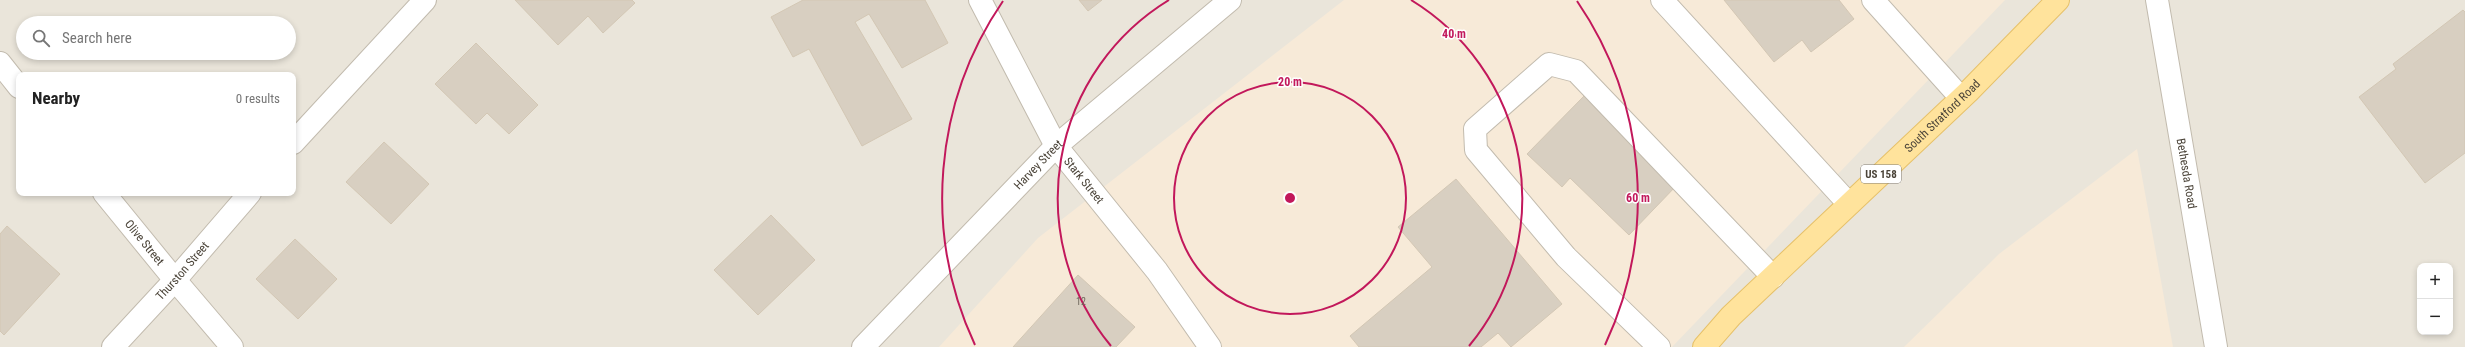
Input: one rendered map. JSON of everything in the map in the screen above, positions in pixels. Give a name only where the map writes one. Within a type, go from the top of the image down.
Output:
[{"type":"main road","name":"South Stratford Road","points":[[1704,347],[1731,316],[1961,98],[2058,0]]},
{"type":"street","points":[[296,140],[425,0]]},
{"type":"street","name":"Stark Street","points":[[980,0],[1056,146],[1157,271],[1210,347]]},
{"type":"street","name":"Harvey Street","points":[[863,347],[1056,146],[1230,0]]},
{"type":"street","points":[[1662,0],[1849,204]]},
{"type":"street","points":[[1873,0],[1961,98]]},
{"type":"street","name":"Bethesda Road","points":[[2157,0],[2216,347]]},
{"type":"street","points":[[0,63],[16,83]]},
{"type":"street","points":[[1659,347],[1566,257],[1476,150],[1475,129],[1549,64],[1576,71],[1772,277]]},
{"type":"street","name":"Olive Street","points":[[106,196],[174,280],[232,347]]},
{"type":"street","name":"Thurston Street","points":[[113,347],[247,196]]},
{"type":"shaded area","points":[[0,0],[2465,0],[2465,347],[0,347]]},
{"type":"shaded area","points":[[1344,0],[2005,0],[1672,347],[939,347],[1038,238]]},
{"type":"shaded area","points":[[2137,149],[2173,347],[1904,347],[1999,254]]},
{"type":"building","points":[[515,0],[632,0],[635,3],[603,33],[588,16],[558,45]]},
{"type":"building","points":[[803,0],[925,0],[948,43],[902,68],[869,14],[855,22],[912,119],[862,146],[809,49],[793,57],[771,17]]},
{"type":"building","points":[[1079,0],[1102,0],[1088,11]]},
{"type":"building","points":[[1724,0],[1839,0],[1854,19],[1811,52],[1802,40],[1774,62]]},
{"type":"building","points":[[2463,10],[2465,12],[2465,153],[2425,183],[2359,97],[2396,69],[2393,64]]},
{"type":"building","points":[[476,43],[538,105],[509,134],[487,113],[476,124],[435,84]]},
{"type":"building","points":[[1584,96],[1677,185],[1629,235],[1570,178],[1562,187],[1527,154]]},
{"type":"building","points":[[384,142],[429,184],[391,224],[346,182]]},
{"type":"building","points":[[1456,179],[1562,304],[1511,347],[1498,333],[1481,347],[1359,347],[1350,336],[1432,267],[1398,227]]},
{"type":"building","points":[[771,215],[815,260],[758,315],[714,270]]},
{"type":"building","points":[[7,226],[60,274],[4,335],[0,331],[0,234]]},
{"type":"building","points":[[295,239],[337,279],[298,319],[256,279]]},
{"type":"building","points":[[1078,275],[1135,327],[1116,347],[1013,347]]}]
